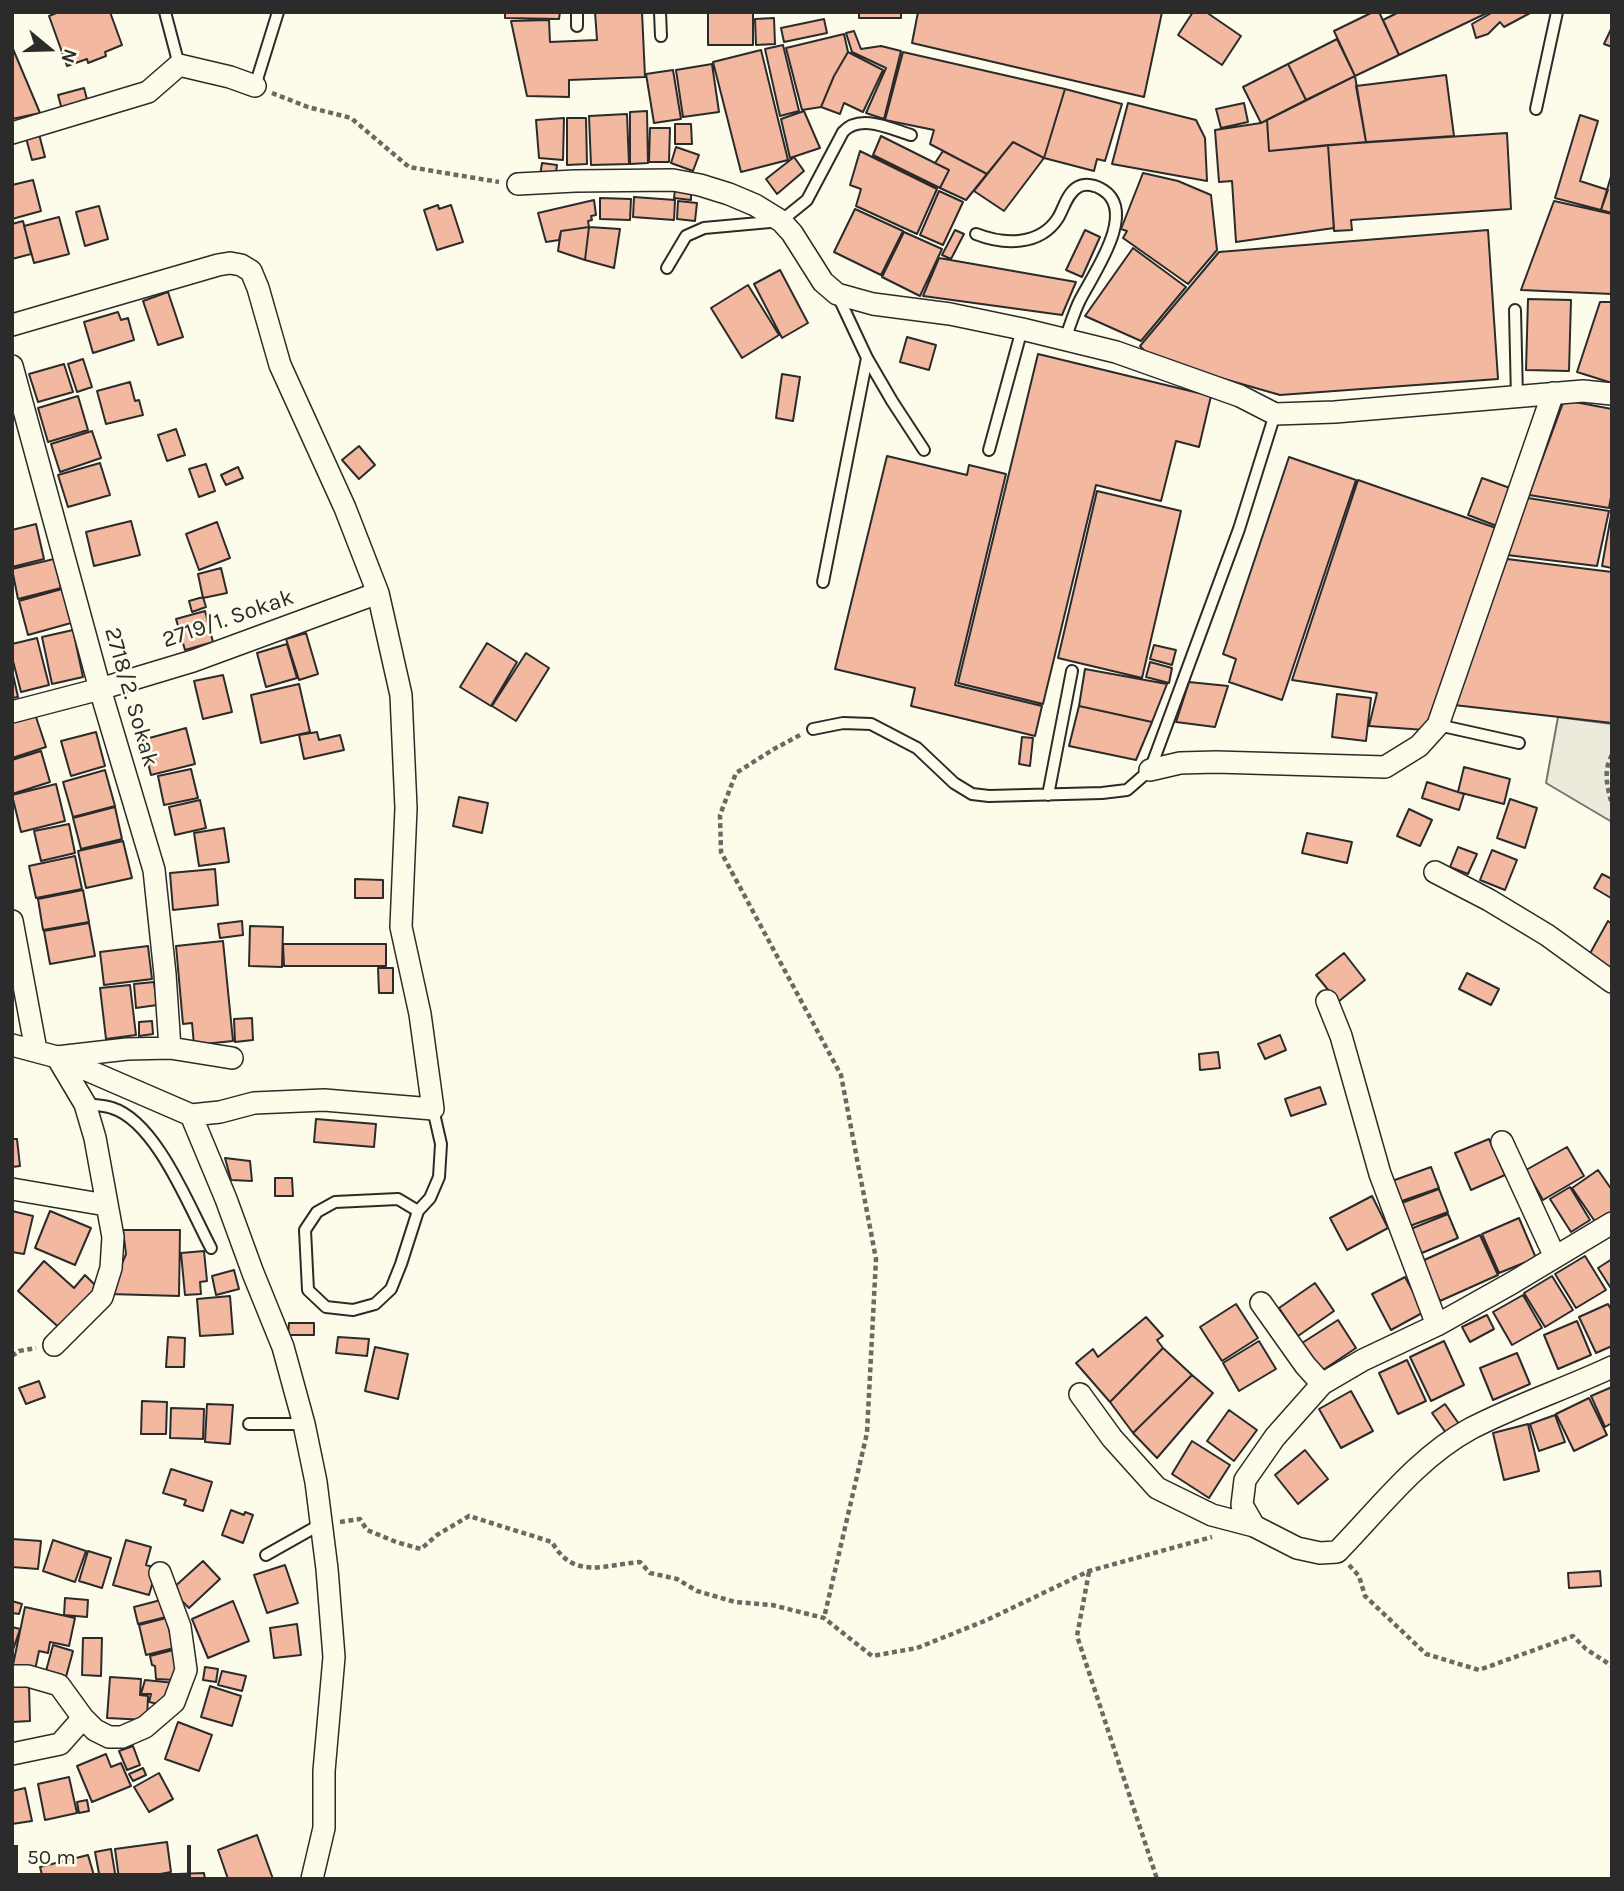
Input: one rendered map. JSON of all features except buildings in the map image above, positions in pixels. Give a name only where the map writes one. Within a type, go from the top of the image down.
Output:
[{"type":"street","points":[[12,133],[148,92],[180,65],[255,86]]},
{"type":"street","points":[[518,184],[673,180],[700,185],[755,205],[782,221],[823,282],[837,294],[873,304],[950,314],[1116,352],[1240,396],[1275,414],[1335,412],[1583,391],[1612,394]]},
{"type":"street","points":[[12,325],[218,265],[230,263],[251,271],[280,365],[345,508],[378,593],[401,695],[406,808],[401,927],[420,1014],[433,1109],[324,1100],[254,1103],[191,1115],[57,1057],[12,1045]]},
{"type":"street","name":"2718/2. Sokak","points":[[12,366],[100,689],[154,870],[170,1048]]},
{"type":"street","points":[[1150,770],[1180,764],[1216,762],[1385,767],[1419,746],[1438,725],[1553,393]]},
{"type":"street","name":"2719/1. Sokak","points":[[12,712],[193,661],[378,593]]},
{"type":"street","points":[[1435,872],[1547,935],[1612,982]]},
{"type":"street","points":[[12,921],[36,1050]]},
{"type":"street","points":[[1327,1001],[1341,1036],[1380,1174],[1437,1325]]},
{"type":"street","points":[[57,1057],[127,1049],[170,1048],[232,1058]]},
{"type":"street","points":[[54,1345],[102,1297],[111,1268],[113,1237],[95,1138],[85,1104],[57,1057]]},
{"type":"street","points":[[191,1115],[283,1347],[316,1482],[334,1657],[324,1771],[324,1828],[312,1879]]},
{"type":"street","points":[[1502,1142],[1555,1257]]},
{"type":"street","points":[[12,1189],[106,1205]]},
{"type":"street","points":[[1254,1526],[1242,1505],[1245,1480],[1275,1437],[1322,1384],[1363,1360],[1437,1325],[1612,1223]]},
{"type":"street","points":[[1261,1303],[1305,1365],[1322,1384]]},
{"type":"street","points":[[1080,1394],[1112,1438],[1157,1488],[1212,1515],[1254,1526],[1297,1548],[1320,1553],[1337,1552],[1404,1480],[1435,1453],[1469,1430],[1612,1367]]},
{"type":"street","points":[[12,1676],[28,1676],[59,1685],[83,1718],[95,1730],[109,1737],[122,1737],[145,1727],[174,1702],[186,1670],[180,1628],[160,1573]]},
{"type":"street","points":[[12,1754],[61,1744],[83,1718]]},
{"type":"lane","points":[[165,12],[180,65]]},
{"type":"lane","points":[[255,86],[278,12]]},
{"type":"lane","points":[[577,12],[577,26]]},
{"type":"lane","points":[[660,12],[661,36]]},
{"type":"lane","points":[[1536,109],[1557,12]]},
{"type":"lane","points":[[667,268],[686,236],[704,228],[782,221],[807,200],[849,125],[857,122],[874,124],[911,135]]},
{"type":"lane","points":[[976,234],[1011,242],[1032,238],[1048,231],[1070,194],[1079,186],[1091,185],[1103,190],[1113,200],[1117,210],[1110,245],[1080,301],[1065,339]]},
{"type":"lane","points":[[837,294],[867,358],[891,401],[924,450]]},
{"type":"lane","points":[[1515,310],[1517,398]]},
{"type":"lane","points":[[989,450],[1022,329]]},
{"type":"lane","points":[[823,582],[867,358]]},
{"type":"lane","points":[[813,729],[843,723],[871,724],[917,748],[954,783],[972,794],[1048,795],[1127,790],[1150,770],[1239,529],[1275,414]]},
{"type":"lane","points":[[1048,795],[1072,671]]},
{"type":"lane","points":[[1438,725],[1519,743]]},
{"type":"lane","points":[[85,1104],[111,1108],[122,1113],[158,1148],[211,1248]]},
{"type":"lane","points":[[418,1211],[398,1199],[335,1202],[317,1212],[304,1230],[308,1290],[326,1307],[353,1310],[375,1304],[391,1289],[418,1211],[430,1198],[439,1177],[441,1144],[433,1109]]},
{"type":"lane","points":[[249,1424],[303,1424]]},
{"type":"lane","points":[[266,1555],[321,1524]]},
{"type":"path","points":[[255,86],[308,107],[351,118],[409,167],[518,184]]},
{"type":"path","points":[[813,729],[736,773],[720,815],[721,852],[841,1075],[876,1259],[867,1433],[824,1619]]},
{"type":"path","points":[[1612,755],[1606,780],[1612,804]]},
{"type":"path","points":[[321,1524],[360,1519],[367,1530],[421,1549],[437,1535],[469,1516],[552,1542],[560,1555],[586,1568],[640,1562],[650,1573],[677,1579],[697,1591],[735,1602],[772,1605],[824,1619],[872,1656],[917,1648],[987,1620],[1089,1571],[1216,1536]]},
{"type":"path","points":[[1337,1552],[1359,1576],[1365,1596],[1426,1654],[1479,1670],[1573,1636],[1586,1649],[1612,1666]]},
{"type":"path","points":[[1089,1571],[1077,1636],[1157,1879]]},
{"type":"shaded area","points":[[1558,717],[1612,724],[1612,822],[1546,783]]}]
